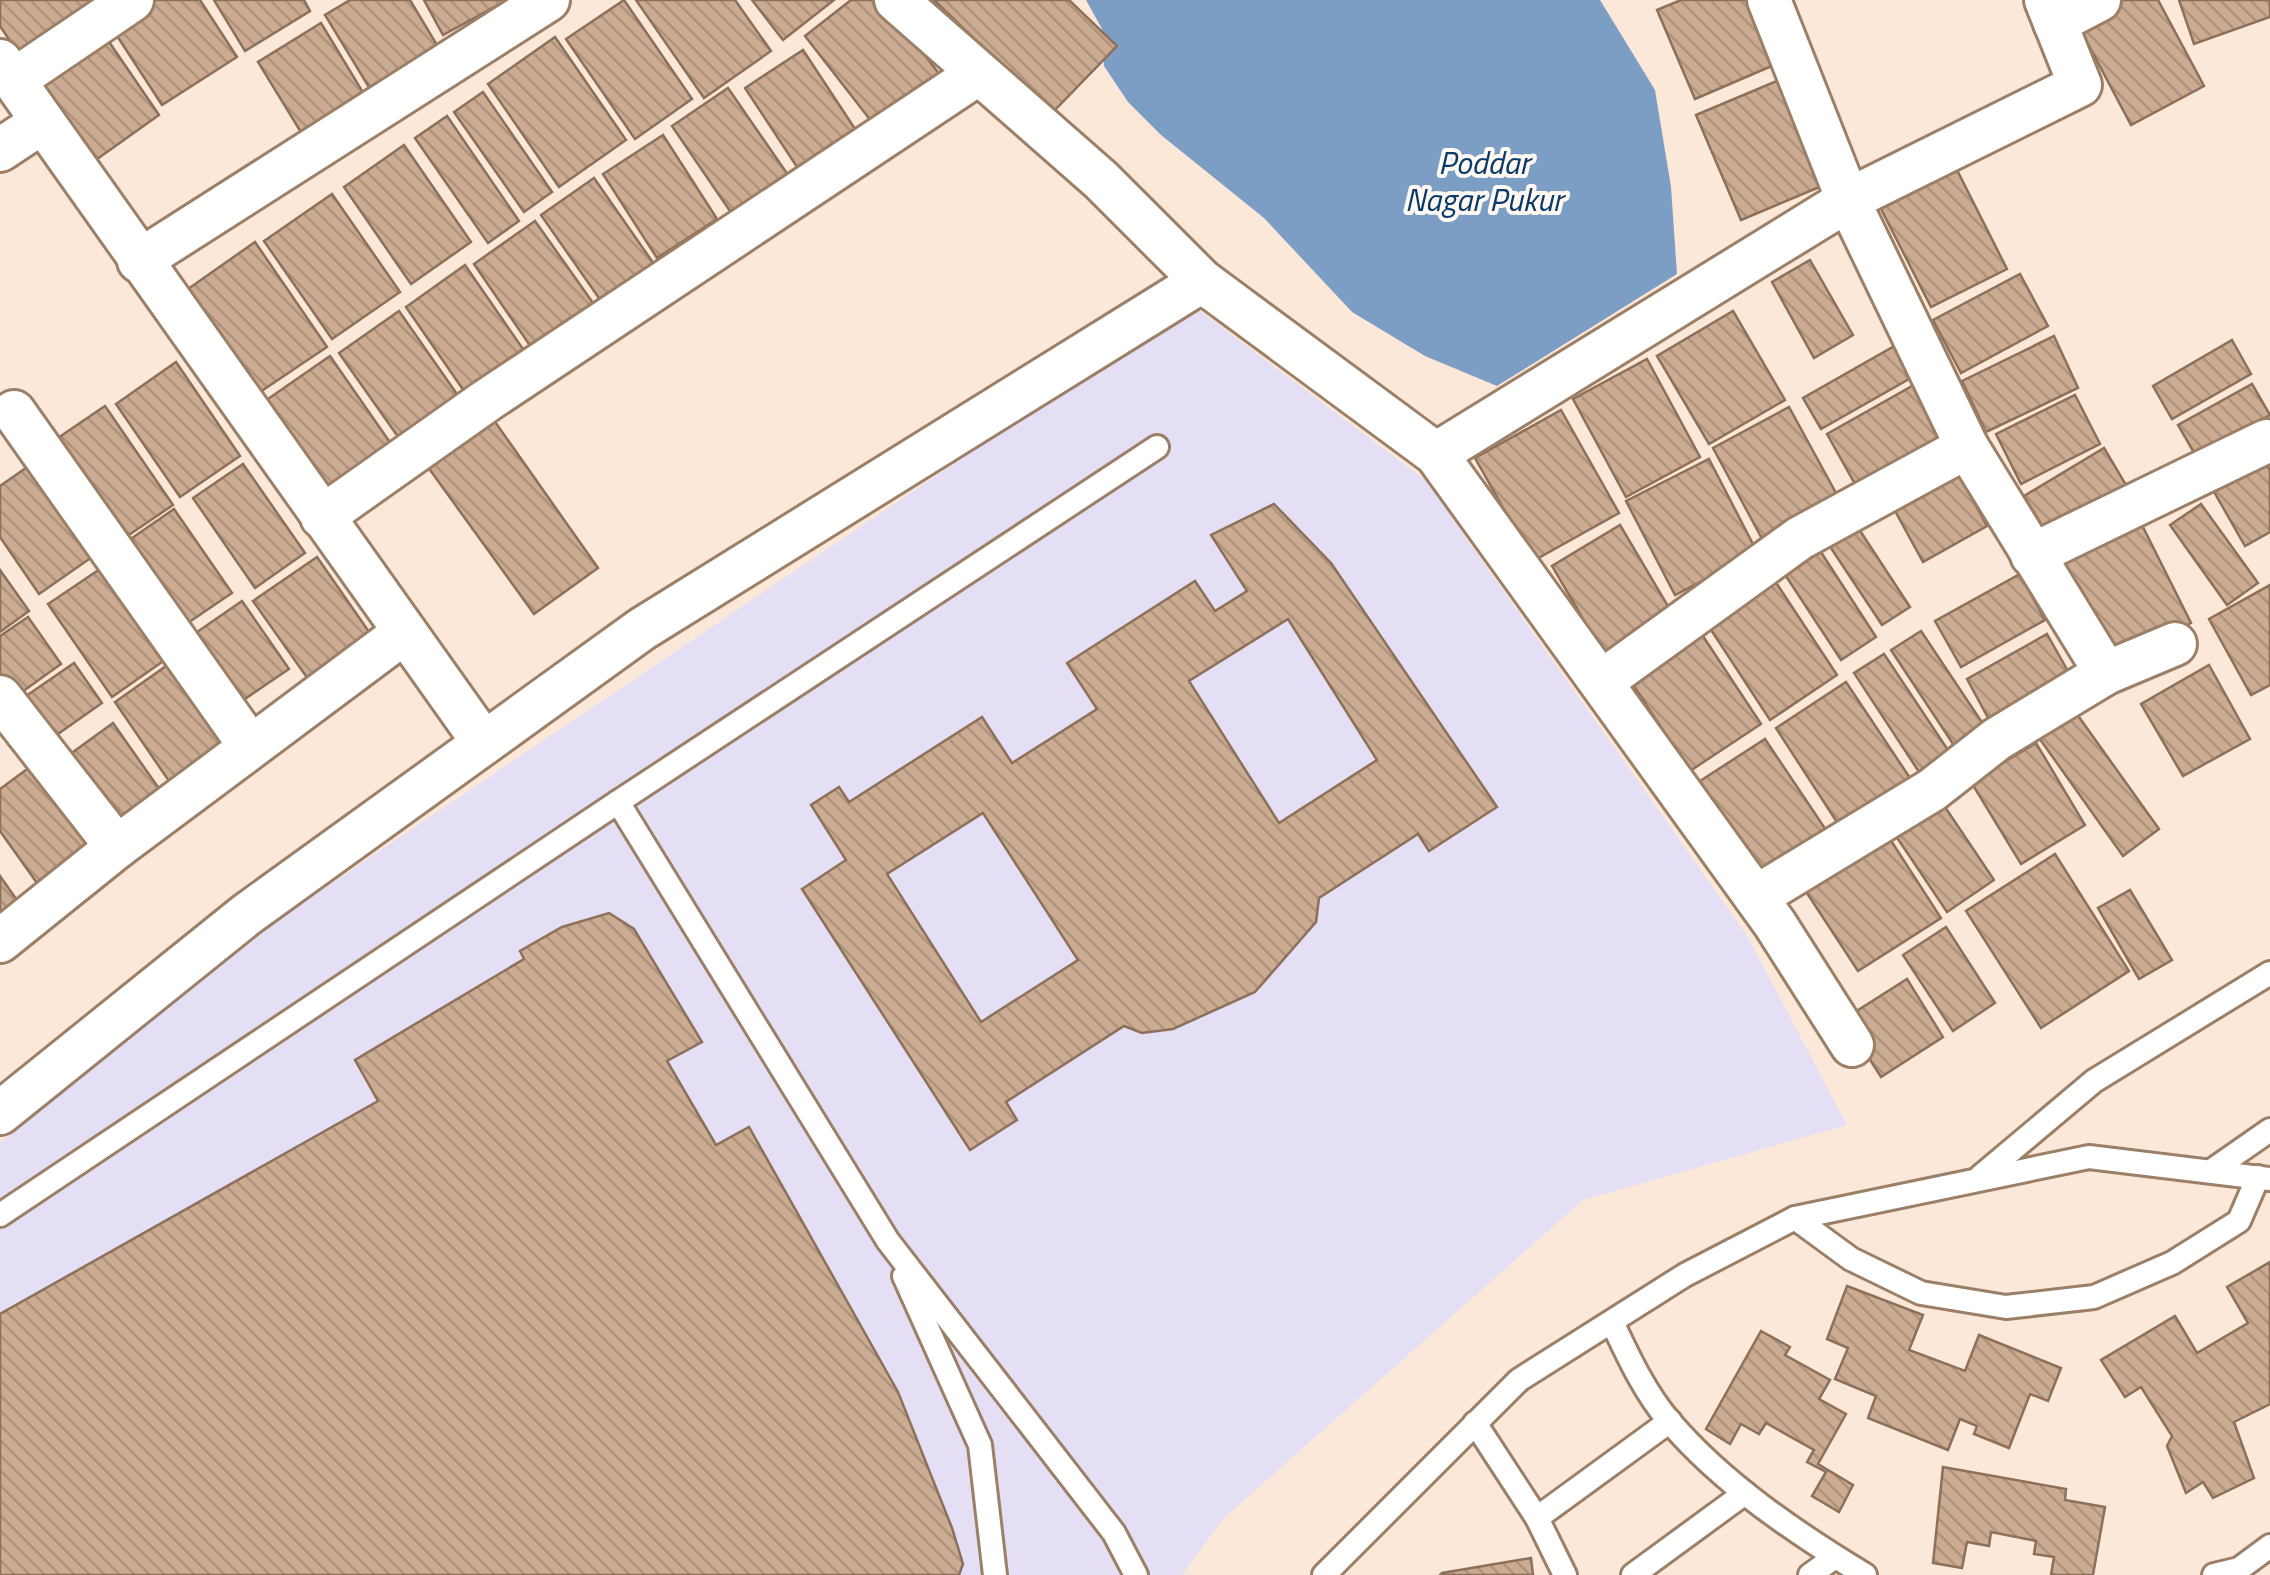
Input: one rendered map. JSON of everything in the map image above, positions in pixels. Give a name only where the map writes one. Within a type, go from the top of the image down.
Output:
[{"type":"street","points":[[132,0],[7,70],[139,262],[484,743]]},
{"type":"street","points":[[139,262],[548,0]]},
{"type":"street","points":[[896,0],[976,75],[1101,180],[1202,280],[1436,454],[1756,897],[1852,1046]]},
{"type":"street","points":[[1770,0],[1848,200],[1967,446],[2106,673]]},
{"type":"street","points":[[1436,454],[1848,200],[2080,85],[2050,11],[2099,0]]},
{"type":"street","points":[[322,517],[486,401],[976,75]]},
{"type":"street","points":[[0,150],[41,123]]},
{"type":"street","points":[[6,1095],[246,915],[642,629],[1202,280]]},
{"type":"street","points":[[14,412],[250,746]]},
{"type":"street","points":[[2032,555],[2267,440]]},
{"type":"street","points":[[1601,682],[1800,538],[1967,446]]},
{"type":"street","points":[[0,941],[117,847],[405,632]]},
{"type":"street","points":[[1756,897],[1932,790],[1997,739],[2106,673],[2175,644]]},
{"type":"street","points":[[0,697],[117,847]]},
{"type":"lane","points":[[0,1215],[1157,446]]},
{"type":"lane","points":[[618,802],[888,1241],[1114,1533],[1136,1575]]},
{"type":"lane","points":[[1978,1178],[2094,1080],[2270,973]]},
{"type":"lane","points":[[2214,1170],[2270,1130]]},
{"type":"lane","points":[[1324,1575],[1519,1380],[1685,1275],[1795,1218],[2088,1156],[2264,1178],[2239,1220],[2172,1263],[2094,1297],[2006,1306],[1921,1293],[1850,1260],[1795,1218]]},
{"type":"lane","points":[[888,1241],[980,1445],[995,1575]]},
{"type":"lane","points":[[1612,1322],[1635,1370],[1670,1422],[1745,1493],[1864,1575]]},
{"type":"lane","points":[[1536,1518],[1670,1422]]},
{"type":"lane","points":[[1475,1423],[1536,1518],[1565,1575]]},
{"type":"lane","points":[[1633,1575],[1745,1493]]},
{"type":"lane","points":[[2214,1575],[2239,1569],[2266,1553]]},
{"type":"lane","points":[[1810,1575],[1835,1557]]},
{"type":"shaded area","points":[[1191,304],[1425,480],[1746,934],[1847,1125],[1583,1200],[1223,1519],[1182,1575],[0,1575],[0,1143],[271,924]]},
{"type":"water","name":"Poddar Nagar Pukur","points":[[1086,0],[1600,0],[1655,90],[1671,187],[1677,274],[1497,386],[1425,356],[1352,312],[1264,218],[1161,135],[1128,102],[1104,66],[1102,29]]},
{"type":"building","points":[[0,0],[89,0],[96,11],[22,59],[0,26]]},
{"type":"building","points":[[148,0],[200,0],[237,57],[162,105],[110,25]]},
{"type":"building","points":[[214,0],[304,0],[310,11],[245,51]]},
{"type":"building","points":[[350,0],[410,0],[446,60],[378,102],[325,15]]},
{"type":"building","points":[[424,0],[507,0],[443,35]]},
{"type":"building","points":[[624,0],[692,99],[635,139],[566,39]]},
{"type":"building","points":[[636,0],[735,0],[771,51],[704,98]]},
{"type":"building","points":[[752,0],[834,0],[783,40]]},
{"type":"building","points":[[851,0],[882,0],[940,75],[875,126],[805,36]]},
{"type":"building","points":[[934,0],[1069,0],[1117,46],[1052,113]]},
{"type":"building","points":[[1681,0],[1746,0],[1774,65],[1695,99],[1657,10]]},
{"type":"building","points":[[2120,0],[2158,0],[2204,86],[2131,125],[2077,23]]},
{"type":"building","points":[[2179,0],[2270,0],[2270,17],[2194,44]]},
{"type":"building","points":[[321,23],[373,109],[310,147],[258,62]]},
{"type":"building","points":[[101,30],[159,115],[93,162],[33,76]]},
{"type":"building","points":[[555,37],[626,140],[559,187],[488,84]]},
{"type":"building","points":[[803,50],[857,132],[799,170],[745,88]]},
{"type":"building","points":[[1784,78],[1829,183],[1741,220],[1696,115]]},
{"type":"building","points":[[728,88],[788,175],[732,214],[672,126]]},
{"type":"building","points":[[483,92],[552,192],[524,212],[454,112]]},
{"type":"building","points":[[447,116],[519,221],[488,243],[415,138]]},
{"type":"building","points":[[663,135],[717,219],[657,258],[603,174]]},
{"type":"building","points":[[404,145],[471,242],[411,284],[344,187]]},
{"type":"building","points":[[1956,168],[2007,269],[1931,307],[1880,207]]},
{"type":"building","points":[[594,178],[654,264],[601,301],[541,215]]},
{"type":"building","points":[[332,194],[400,292],[332,339],[264,241]]},
{"type":"building","points":[[535,221],[593,303],[531,347],[474,264]]},
{"type":"building","points":[[255,242],[327,347],[260,392],[188,289]]},
{"type":"building","points":[[1810,260],[1853,335],[1814,358],[1772,282]]},
{"type":"building","points":[[465,265],[525,352],[466,394],[406,307]]},
{"type":"building","points":[[2020,274],[2048,326],[1961,373],[1933,320]]},
{"type":"building","points":[[399,311],[461,400],[401,441],[339,353]]},
{"type":"building","points":[[1733,311],[1785,400],[1709,444],[1657,356]]},
{"type":"building","points":[[2054,336],[2078,388],[1986,432],[1962,381]]},
{"type":"building","points":[[2232,340],[2251,374],[2172,419],[2153,386]]},
{"type":"building","points":[[1898,344],[1916,375],[1821,429],[1803,398]]},
{"type":"building","points":[[330,356],[398,454],[332,499],[265,401]]},
{"type":"building","points":[[1647,359],[1700,457],[1626,497],[1573,399]]},
{"type":"building","points":[[176,362],[240,456],[180,497],[116,404]]},
{"type":"building","points":[[1921,381],[1954,440],[1860,493],[1827,434]]},
{"type":"building","points":[[2252,384],[2270,415],[2196,456],[2178,425]]},
{"type":"building","points":[[2075,395],[2100,444],[2021,484],[1996,434]]},
{"type":"building","points":[[105,406],[173,505],[114,545],[46,446]]},
{"type":"building","points":[[1789,407],[1842,504],[1766,546],[1713,448]]},
{"type":"building","points":[[486,409],[598,568],[534,614],[420,456]]},
{"type":"building","points":[[1561,410],[1619,513],[1533,561],[1475,458]]},
{"type":"building","points":[[2257,447],[2270,470],[2270,532],[2245,546],[2205,476]]},
{"type":"building","points":[[2104,448],[2129,490],[2049,537],[2024,496]]},
{"type":"building","points":[[1709,459],[1757,552],[1675,595],[1626,501]]},
{"type":"building","points":[[1952,462],[1987,526],[1923,562],[1888,498]]},
{"type":"building","points":[[33,463],[95,555],[39,594],[0,537],[0,486]]},
{"type":"building","points":[[243,464],[305,553],[255,588],[193,498]]},
{"type":"building","points":[[1274,504],[1331,563],[1497,807],[1429,851],[1418,834],[1319,898],[1316,922],[1255,992],[1173,1029],[1142,1033],[1124,1026],[1006,1102],[1017,1120],[970,1150],[802,889],[846,860],[811,805],[839,787],[849,802],[982,717],[1012,763],[1097,709],[1067,663],[1195,581],[1215,611],[1247,591],[1211,535]],"holes":[[[1288,619],[1377,760],[1279,823],[1189,681]],[[983,813],[1078,960],[981,1022],[887,874]]]},
{"type":"building","points":[[2201,504],[2258,583],[2227,605],[2170,525]]},
{"type":"building","points":[[174,509],[232,593],[176,631],[119,547]]},
{"type":"building","points":[[2135,511],[2191,623],[2112,662],[2056,551]]},
{"type":"building","points":[[1853,520],[1910,607],[1882,625],[1825,539]]},
{"type":"building","points":[[1620,525],[1675,618],[1606,658],[1552,566]]},
{"type":"building","points":[[1817,546],[1876,637],[1841,660],[1782,570]]},
{"type":"building","points":[[317,557],[376,642],[313,686],[253,601]]},
{"type":"building","points":[[109,563],[172,655],[112,697],[48,604]]},
{"type":"building","points":[[0,570],[29,611],[0,632]]},
{"type":"building","points":[[2020,574],[2045,620],[1961,667],[1935,621]]},
{"type":"building","points":[[1771,575],[1837,675],[1770,720],[1704,619]]},
{"type":"building","points":[[2270,585],[2270,685],[2251,695],[2209,619]]},
{"type":"building","points":[[242,601],[289,669],[230,709],[184,641]]},
{"type":"building","points":[[28,617],[61,664],[8,702],[0,690],[0,636]]},
{"type":"building","points":[[1693,621],[1761,724],[1690,771],[1622,668]]},
{"type":"building","points":[[1921,631],[1989,733],[1959,753],[1891,650]]},
{"type":"building","points":[[2047,634],[2073,680],[1992,725],[1967,679]]},
{"type":"building","points":[[1884,654],[1954,759],[1923,778],[1854,673]]},
{"type":"building","points":[[176,659],[234,741],[171,784],[115,702]]},
{"type":"building","points":[[74,663],[102,703],[41,746],[13,705]]},
{"type":"building","points":[[2209,665],[2250,739],[2183,776],[2141,704]]},
{"type":"building","points":[[1846,682],[1914,784],[1842,830],[1776,728]]},
{"type":"building","points":[[2074,710],[2159,829],[2123,856],[2037,735]]},
{"type":"building","points":[[113,723],[160,790],[108,826],[62,760]]},
{"type":"building","points":[[1765,739],[1832,839],[1767,882],[1700,781]]},
{"type":"building","points":[[2036,743],[2085,825],[2021,864],[1971,782]]},
{"type":"building","points":[[34,764],[91,845],[37,883],[0,831],[0,789]]},
{"type":"building","points":[[1943,804],[1994,880],[1947,912],[1896,836]]},
{"type":"building","points":[[1888,836],[1941,918],[1858,971],[1805,890]]},
{"type":"building","points":[[2055,854],[2129,971],[2041,1028],[1966,911]]},
{"type":"building","points":[[0,876],[26,913],[0,932]]},
{"type":"building","points":[[2130,890],[2172,960],[2139,979],[2098,908]]},
{"type":"building","points":[[609,913],[634,929],[702,1042],[667,1061],[716,1145],[749,1127],[898,1392],[952,1528],[963,1564],[959,1575],[0,1575],[0,1314],[378,1101],[355,1060],[524,959],[520,951],[562,927]]},
{"type":"building","points":[[1946,927],[1995,1003],[1953,1031],[1903,955]]},
{"type":"building","points":[[1907,979],[1943,1037],[1881,1077],[1844,1019]]},
{"type":"building","points":[[2270,1262],[2270,1404],[2234,1422],[2254,1478],[2213,1498],[2203,1482],[2186,1493],[2167,1446],[2172,1436],[2141,1387],[2125,1397],[2101,1360],[2175,1316],[2197,1353],[2248,1323],[2227,1287]]},
{"type":"building","points":[[1847,1286],[1923,1315],[1909,1350],[1965,1371],[1979,1335],[2061,1368],[2048,1401],[2030,1394],[2009,1448],[1974,1434],[1977,1426],[1960,1419],[1948,1450],[1868,1418],[1876,1396],[1835,1379],[1848,1348],[1827,1339]]},
{"type":"building","points":[[1761,1331],[1790,1347],[1785,1355],[1830,1380],[1819,1399],[1846,1414],[1818,1464],[1853,1485],[1839,1512],[1812,1496],[1826,1472],[1807,1462],[1814,1450],[1766,1423],[1759,1434],[1741,1424],[1730,1444],[1706,1429]]},
{"type":"building","points":[[1943,1467],[2066,1489],[2065,1500],[2105,1507],[2093,1575],[2051,1575],[2054,1557],[2034,1554],[2036,1541],[1991,1532],[1989,1546],[1967,1542],[1962,1568],[1933,1563]]},
{"type":"building","points":[[1531,1558],[1533,1575],[1440,1575],[1442,1573]]}]
